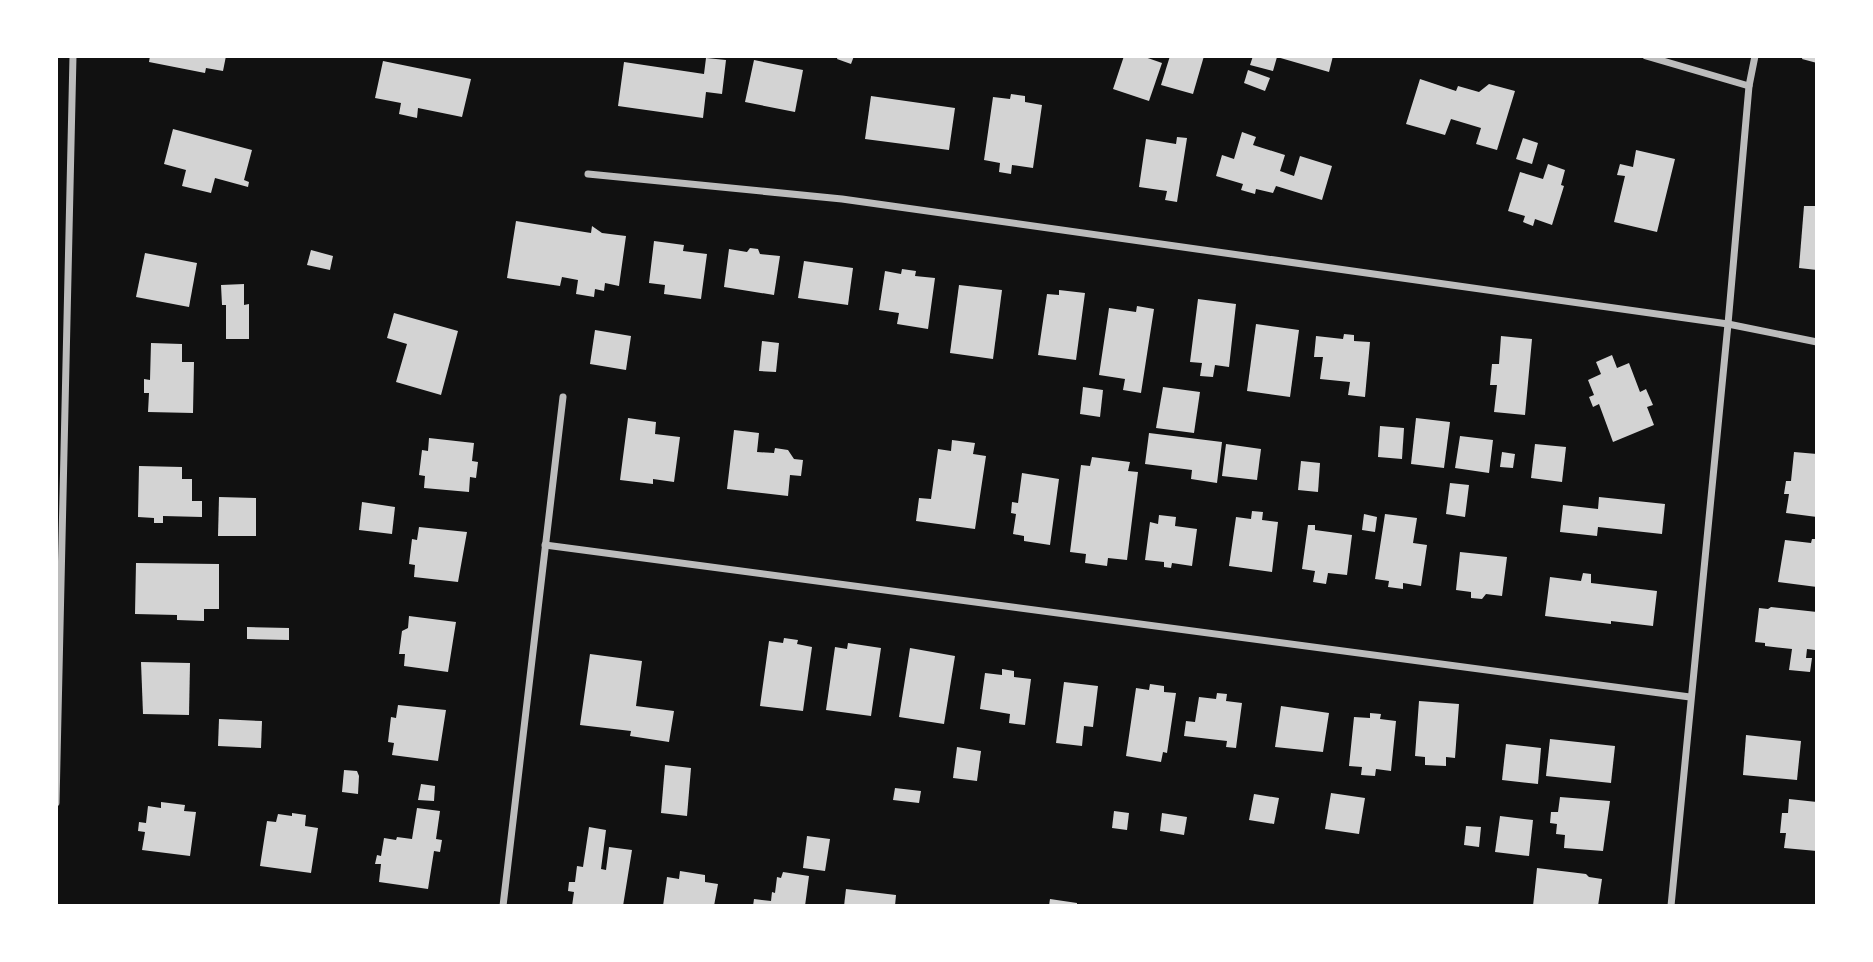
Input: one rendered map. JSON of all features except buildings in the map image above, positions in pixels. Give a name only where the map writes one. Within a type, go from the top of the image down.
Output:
[{"type":"street","points":[[56,803],[73,56]]},
{"type":"street","points":[[1646,56],[1749,86]]},
{"type":"street","points":[[1671,906],[1749,86],[1755,56]]},
{"type":"street","points":[[588,174],[842,200],[1728,324],[1817,342]]},
{"type":"street","points":[[503,906],[563,397]]},
{"type":"street","points":[[545,545],[1690,697]]}]
